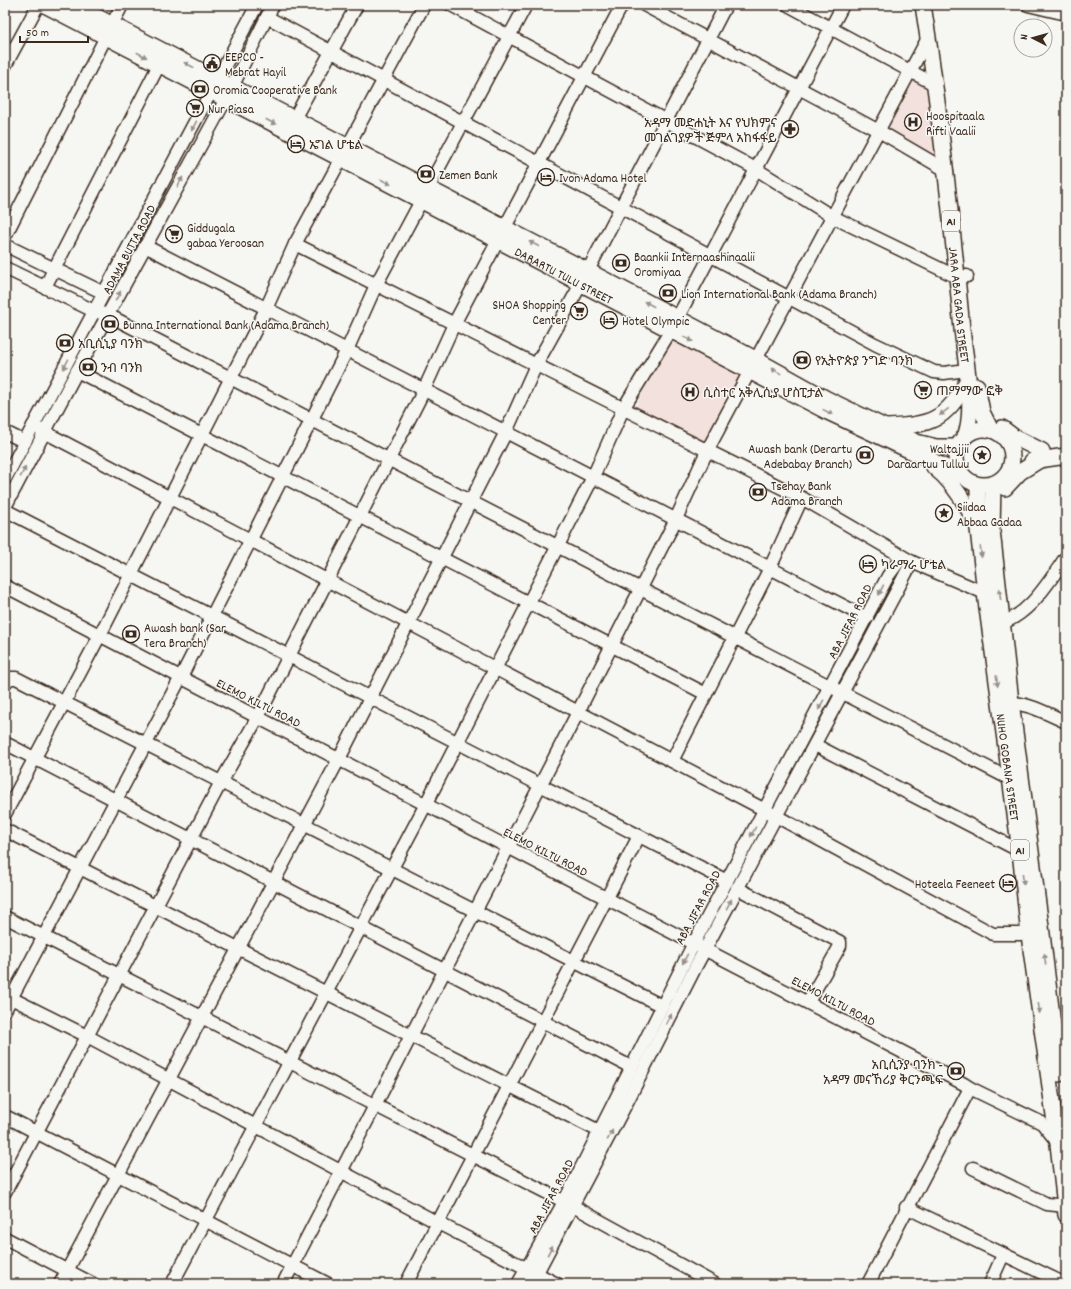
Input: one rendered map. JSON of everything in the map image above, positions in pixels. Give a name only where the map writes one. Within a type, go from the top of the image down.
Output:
[{"type":"main road","points":[[45,5],[108,30]]},
{"type":"main road","points":[[74,5],[108,30]]},
{"type":"main road","name":"JARA ABA GADA STREET","points":[[924,5],[944,169],[962,277],[970,418],[968,428],[961,442]]},
{"type":"main road","name":"JARA ABA GADA STREET","points":[[933,5],[962,277],[978,399],[992,430]]},
{"type":"main road","name":"DARARTU TULU STREET","points":[[108,30],[754,366],[916,442],[936,448],[961,442]]},
{"type":"main road","name":"DARARTU TULU STREET","points":[[754,366],[828,412],[962,474]]},
{"type":"main road","points":[[886,427],[912,426],[932,420],[948,410],[958,398],[967,375]]},
{"type":"main road","points":[[978,399],[1003,430],[1041,455]]},
{"type":"main road","points":[[1010,446],[1012,457],[1010,468],[1003,478],[993,484],[978,485],[970,482],[962,474],[956,461],[961,442],[977,430],[992,430],[1002,436],[1010,446],[1019,450],[1041,455],[1066,456]]},
{"type":"main road","points":[[897,444],[932,465],[947,477],[967,504],[978,529]]},
{"type":"main road","points":[[1010,468],[1041,455],[1066,448]]},
{"type":"main road","points":[[992,520],[1000,494],[1005,487],[1020,472],[1041,455]]},
{"type":"main road","name":"NUHO GOBANA STREET","points":[[993,484],[992,520],[997,625],[1063,1144],[1065,1211]]},
{"type":"main road","name":"NUHO GOBANA STREET","points":[[978,485],[978,529],[985,593],[997,625]]},
{"type":"main road","name":"NUHO GOBANA STREET","points":[[1006,703],[1010,779],[1020,851],[1036,934]]},
{"type":"street","points":[[5,66],[38,5]]},
{"type":"street","points":[[5,236],[122,5]]},
{"type":"street","name":"ADAMA BUTTA ROAD","points":[[5,479],[104,293],[222,88],[273,5]]},
{"type":"street","points":[[290,125],[357,5]]},
{"type":"street","points":[[5,814],[100,635],[170,498],[266,309],[295,244],[424,5]]},
{"type":"street","points":[[451,5],[756,169],[833,217],[962,277]]},
{"type":"street","points":[[5,1010],[212,616],[347,350],[376,285],[526,5]]},
{"type":"street","points":[[5,1192],[221,782],[258,717],[424,390],[454,324],[500,234],[622,5]]},
{"type":"street","points":[[644,5],[879,131],[944,169]]},
{"type":"street","points":[[60,1284],[339,759],[506,432],[536,365],[621,207],[726,5]]},
{"type":"street","points":[[788,5],[934,84]]},
{"type":"street","points":[[172,1284],[426,804],[592,477],[623,409],[674,324],[844,5]]},
{"type":"street","points":[[1028,5],[1066,14]]},
{"type":"street","name":"ADAMA BUTTA ROAD","points":[[5,507],[145,246],[222,88],[253,7]]},
{"type":"street","points":[[267,17],[875,344],[934,372],[967,375]]},
{"type":"street","points":[[283,1284],[612,646],[676,519],[707,451],[754,366],[928,38]]},
{"type":"street","points":[[45,287],[163,59]]},
{"type":"street","points":[[295,244],[802,498],[907,559],[985,593]]},
{"type":"street","points":[[5,245],[104,293]]},
{"type":"street","points":[[145,246],[867,618]]},
{"type":"street","points":[[5,268],[94,311],[108,315],[1010,779]]},
{"type":"street","points":[[77,371],[706,694]]},
{"type":"street","points":[[33,426],[765,810],[993,934],[1036,934]]},
{"type":"street","points":[[5,432],[25,442]]},
{"type":"street","points":[[672,761],[770,568],[802,498]]},
{"type":"street","points":[[5,510],[727,881]]},
{"type":"street","points":[[997,625],[1028,607],[1044,588],[1066,557]]},
{"type":"street","name":"ABA JIFAR ROAD","points":[[569,1204],[599,1131],[694,943],[888,576],[907,559]]},
{"type":"street","name":"ABA JIFAR ROAD","points":[[518,1284],[531,1276],[843,692],[907,559]]},
{"type":"street","name":"ELEMO KILTU ROAD","points":[[5,586],[705,948],[970,1088],[1042,1123],[1063,1144]]},
{"type":"street","points":[[5,683],[10,678],[16,678],[574,963],[662,1006]]},
{"type":"street","points":[[1006,703],[1028,706],[1066,722]]},
{"type":"street","points":[[5,743],[630,1067]]},
{"type":"street","points":[[815,745],[1020,851]]},
{"type":"street","points":[[5,830],[599,1131]]},
{"type":"street","points":[[406,1284],[639,836]]},
{"type":"street","points":[[737,888],[840,942],[840,946],[808,1002]]},
{"type":"street","points":[[5,917],[569,1204],[715,1284]]},
{"type":"street","points":[[11,998],[87,1036],[438,1223],[531,1276],[557,1284]]},
{"type":"street","points":[[868,1284],[906,1207],[970,1088]]},
{"type":"street","points":[[5,1116],[328,1284]]},
{"type":"street","points":[[973,1168],[1047,1204],[1065,1211]]},
{"type":"street","points":[[906,1207],[1065,1284]]},
{"type":"street","points":[[5,1238],[93,1284]]},
{"type":"street","points":[[990,1284],[1003,1255]]},
{"type":"shaded area","name":"Hoospitaala Rifti Vaalii","points":[[916,77],[931,87],[940,163],[886,131]]},
{"type":"shaded area","name":"ሲስተር አቅሊሲያ ሆስፒታል","points":[[672,334],[746,373],[709,448],[634,410]]},
{"type":"place","name":"EEPCO - Mebrat Hayil","points":[[212,63]]},
{"type":"place","name":"Oromia Cooperative Bank","points":[[200,89]]},
{"type":"place","name":"Nur Piasa","points":[[195,108]]},
{"type":"place","name":"Hoospitaala Rifti Vaalii","points":[[913,122]]},
{"type":"place","name":"አዳማ መድሐኒት እና የህክምና መገልገያዎች ጅምላ አከፋፋይ","points":[[790,129]]},
{"type":"place","name":"ኤግል ሆቴል","points":[[296,144]]},
{"type":"place","name":"Zemen Bank","points":[[426,174]]},
{"type":"place","name":"Ivon Adama Hotel","points":[[546,177]]},
{"type":"place","name":"Giddugala gabaa Yeroosan","points":[[174,234]]},
{"type":"place","name":"Baankii Internaashinaalii Oromiyaa","points":[[621,263]]},
{"type":"place","name":"Lion International Bank (Adama Branch)","points":[[668,293]]},
{"type":"place","name":"SHOA Shopping Center","points":[[579,311]]},
{"type":"place","name":"Hotel Olympic","points":[[609,320]]},
{"type":"place","name":"Bunna International Bank (Adama Branch)","points":[[110,324]]},
{"type":"place","name":"አቢሲኒያ ባንክ","points":[[65,343]]},
{"type":"place","name":"የኢትዮጵያ ንግድ ባንክ","points":[[802,360]]},
{"type":"place","name":"ንብ ባንክ","points":[[88,367]]},
{"type":"place","name":"ጠማማው ፎቅ","points":[[923,390]]},
{"type":"place","name":"ሲስተር አቅሊሲያ ሆስፒታል","points":[[690,392]]},
{"type":"place","name":"Awash bank (Derartu Adebabay Branch)","points":[[865,455]]},
{"type":"place","name":"Waltajjii Daraartuu Tulluu","points":[[982,455]]},
{"type":"place","name":"Tsehay Bank Adama Branch","points":[[758,492]]},
{"type":"place","name":"Siidaa Abbaa Gadaa","points":[[944,513]]},
{"type":"place","name":"ካራማራ ሆቴል","points":[[868,564]]},
{"type":"place","name":"Awash bank (Sar Tera Branch)","points":[[131,634]]},
{"type":"place","name":"Hoteela Feeneet","points":[[1008,883]]},
{"type":"place","name":"አቢሲንያ ባንክ - አዳማ መናኸሪያ ቅርንጫፍ","points":[[956,1071]]}]
